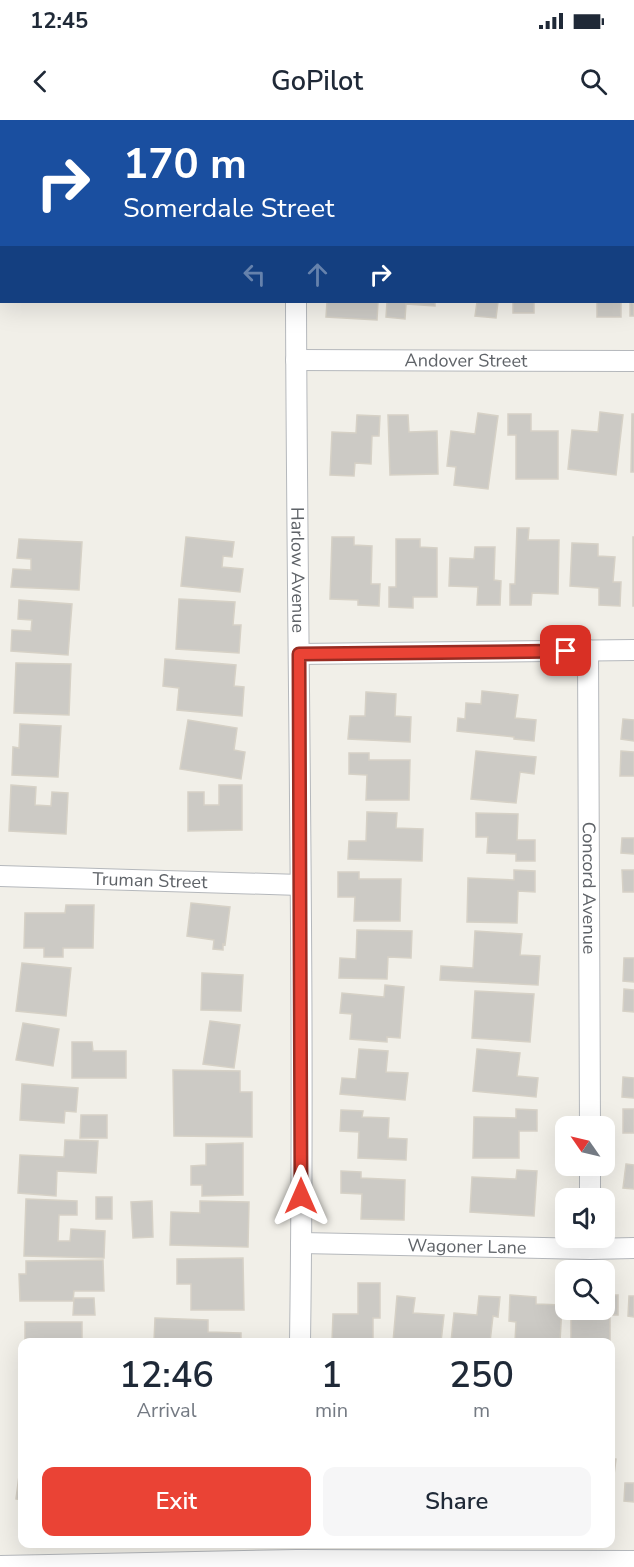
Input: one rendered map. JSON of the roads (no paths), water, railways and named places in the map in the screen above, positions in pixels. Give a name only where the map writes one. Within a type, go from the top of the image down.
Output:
[{"type":"street","name":"Harlow Avenue","points":[[296,303],[300,1338]]},
{"type":"street","name":"Andover Street","points":[[296,360],[634,361]]},
{"type":"street","name":"Concord Avenue","points":[[588,650],[590,1116]]},
{"type":"street","points":[[299,654],[634,650]]},
{"type":"street","name":"Truman Street","points":[[0,876],[300,885]]},
{"type":"street","name":"Wagoner Lane","points":[[301,1244],[555,1244]]},
{"type":"street","name":"Wagoner Lane","points":[[615,1246],[634,1248]]},
{"type":"street","points":[[0,1566],[297,1552],[634,1561]]}]
